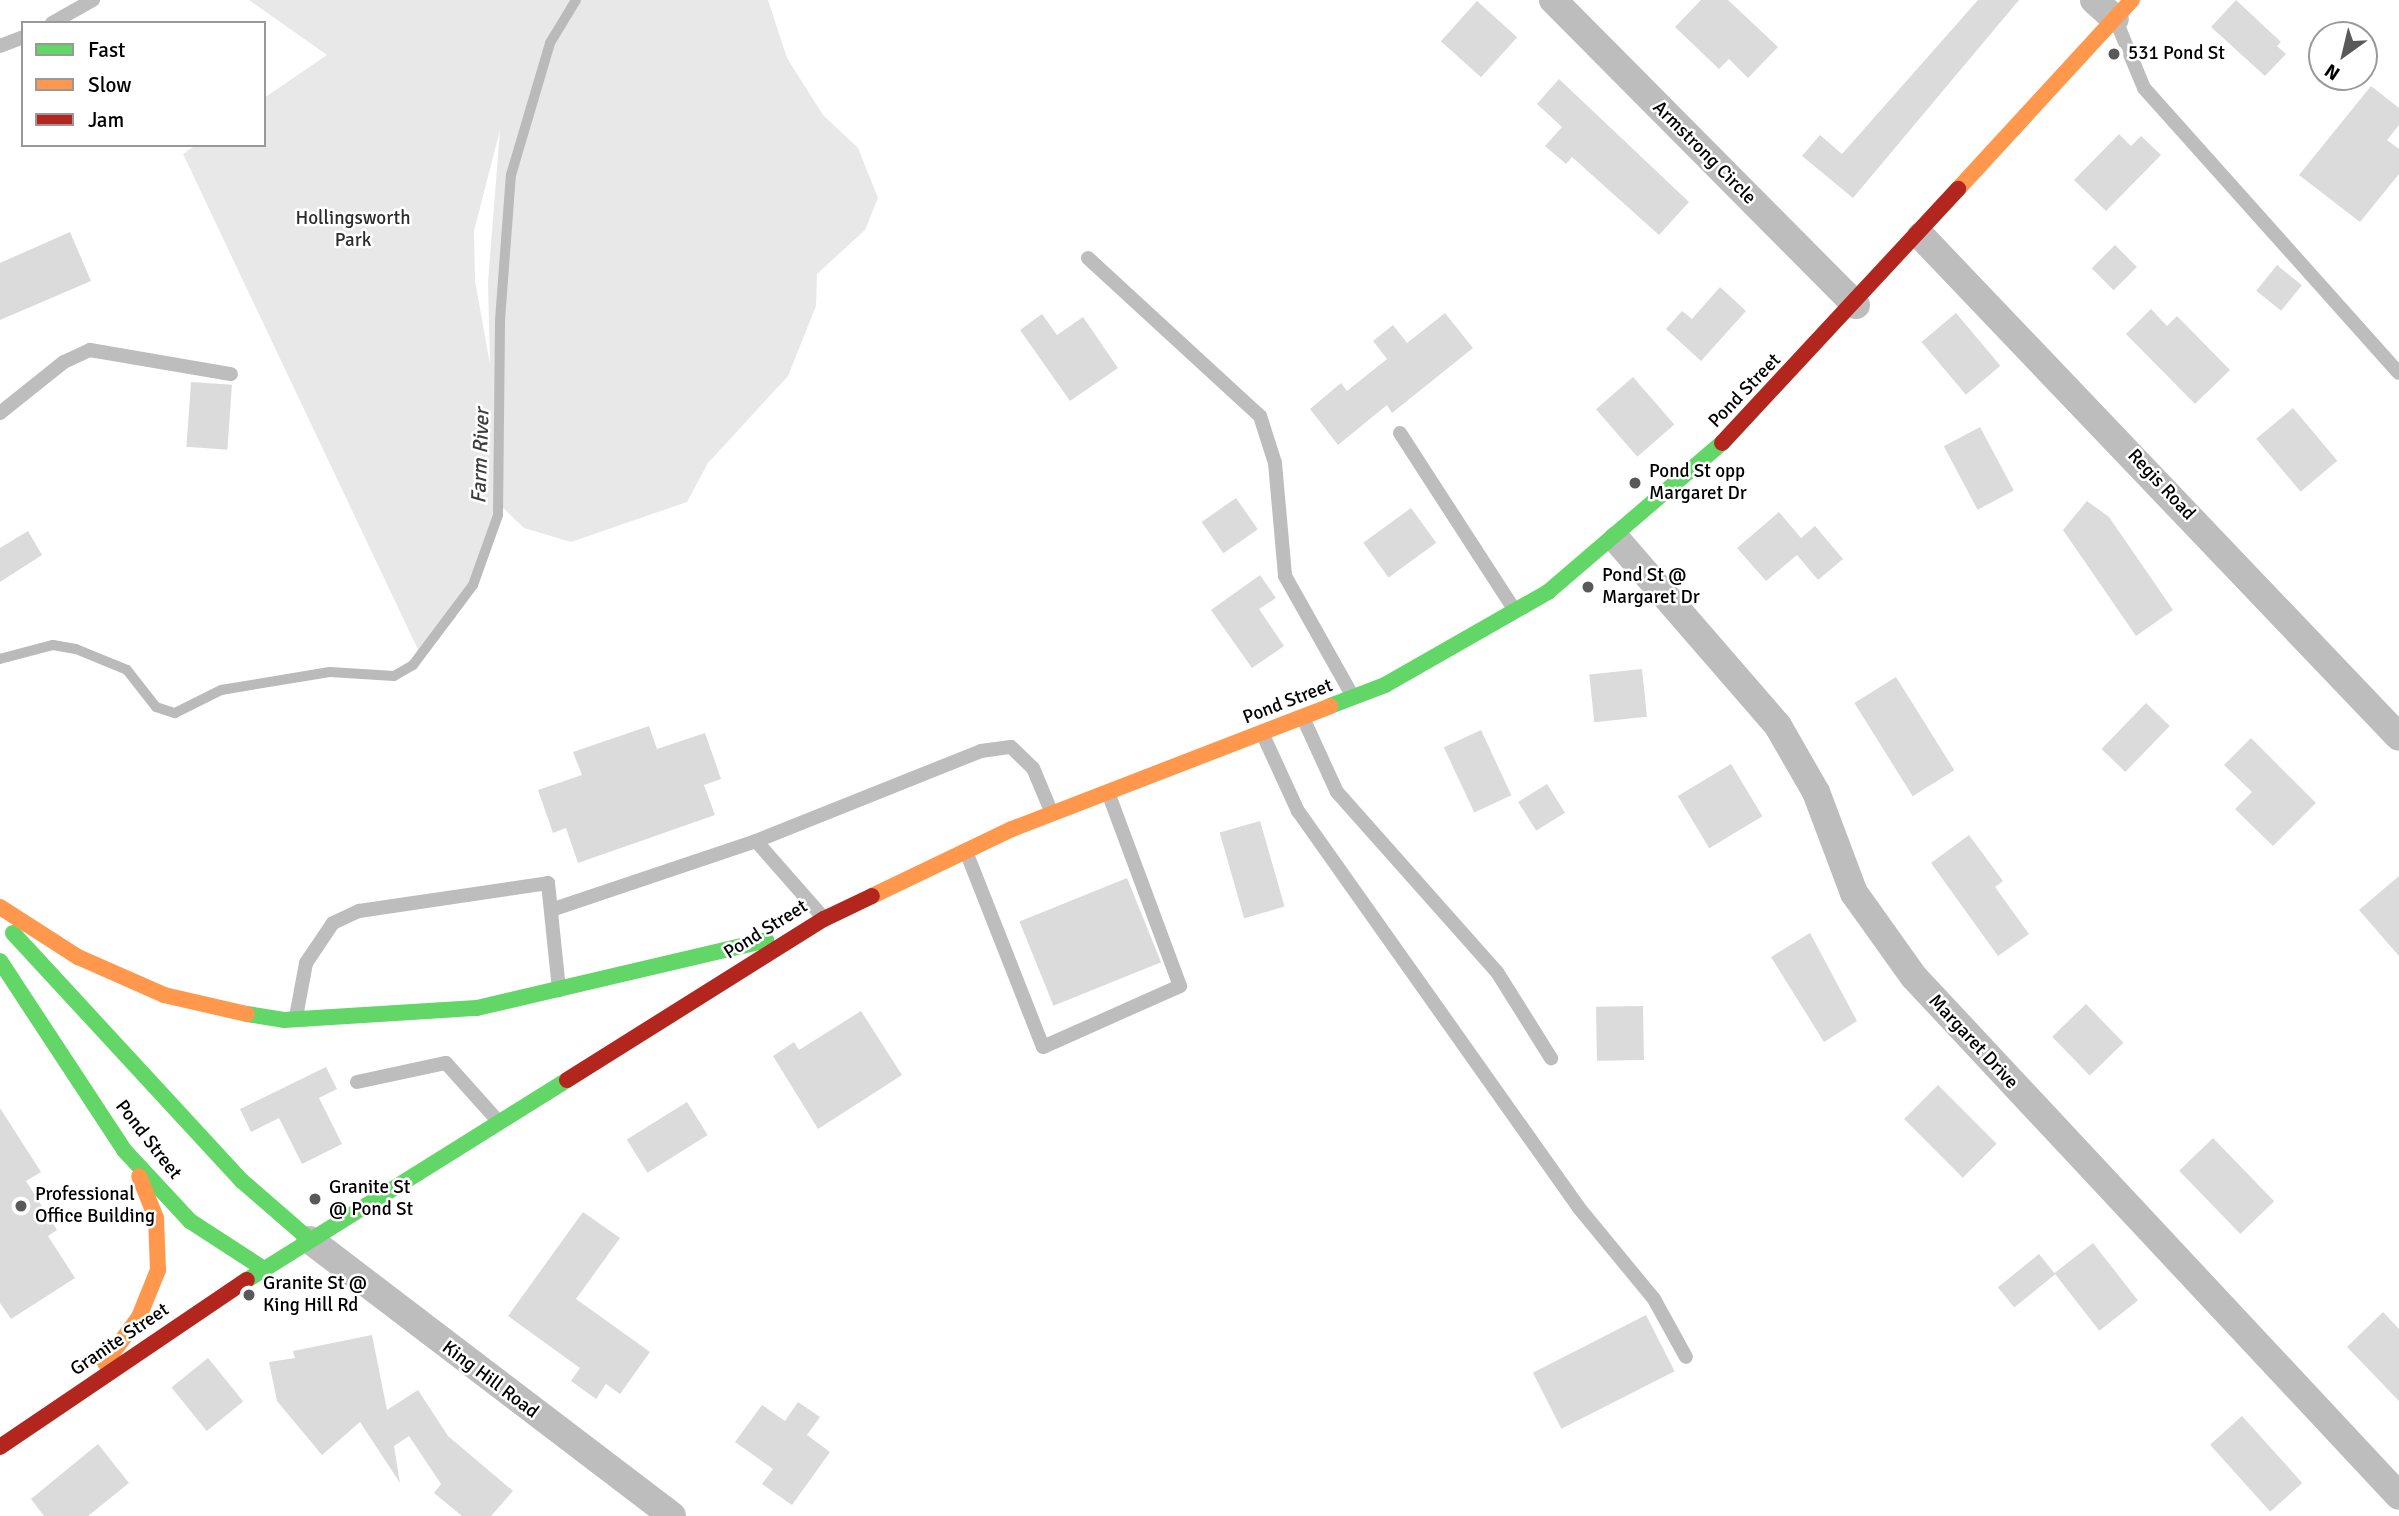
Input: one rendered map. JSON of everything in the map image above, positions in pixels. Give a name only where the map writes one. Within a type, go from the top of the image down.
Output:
[{"type":"main road","name":"Pond Street","points":[[0,961],[124,1150],[190,1221],[264,1269],[824,919],[966,849],[1051,813],[1353,700],[1517,613],[1617,540],[1716,450],[1921,236],[2124,9]]},
{"type":"main road","points":[[0,908],[78,957],[164,995],[234,1014],[295,1021],[440,1012],[559,992],[691,962],[824,919]]},
{"type":"main road","name":"Pond Street","points":[[0,919],[242,1181],[310,1240]]},
{"type":"main road","points":[[68,1400],[126,1338],[158,1270],[156,1218],[124,1150]]},
{"type":"main road","name":"Granite Street","points":[[0,1447],[264,1269]]},
{"type":"street","name":"Armstrong Circle","points":[[1552,0],[1856,305]]},
{"type":"street","points":[[2094,0],[2124,9]]},
{"type":"street","name":"Regis Road","points":[[1921,236],[2399,737]]},
{"type":"street","name":"Margaret Drive","points":[[1617,540],[1779,726],[1816,792],[1854,893],[1914,977],[2399,1496]]},
{"type":"street","name":"King Hill Road","points":[[310,1240],[672,1516]]},
{"type":"lane","points":[[56,21],[93,0]]},
{"type":"lane","points":[[2124,9],[2144,88],[2399,373]]},
{"type":"lane","points":[[0,46],[21,38]]},
{"type":"lane","points":[[1088,258],[1260,416],[1275,463],[1289,589],[1353,700]]},
{"type":"lane","points":[[0,414],[64,362],[90,350],[116,349],[187,371],[231,374]]},
{"type":"lane","points":[[1400,433],[1517,613]]},
{"type":"lane","points":[[1304,720],[1337,792],[1497,972],[1551,1058]]},
{"type":"lane","points":[[1263,735],[1297,811],[1578,1208],[1654,1299],[1686,1357]]},
{"type":"lane","points":[[551,910],[756,841],[981,751],[1011,747],[1033,768],[1051,813]]},
{"type":"lane","points":[[966,849],[1043,1046],[1180,986],[1108,792]]},
{"type":"lane","points":[[756,841],[824,919]]},
{"type":"lane","points":[[295,1021],[317,939],[359,911],[548,883],[559,992]]},
{"type":"lane","points":[[357,1082],[446,1063],[499,1122]]},
{"type":"green space","name":"Hollingsworth Park","points":[[249,0],[768,0],[787,58],[823,115],[858,148],[878,198],[865,230],[817,274],[816,306],[788,376],[708,463],[687,502],[571,542],[524,528],[501,506],[455,618],[422,658],[183,154],[193,147],[266,147],[266,97],[327,55]],"holes":[[[500,130],[488,282],[490,364],[475,281],[474,231]]]},
{"type":"building","points":[[1701,0],[1728,0],[1778,47],[1748,78],[1729,59],[1719,69],[1675,27]]},
{"type":"building","points":[[1978,0],[2019,0],[1853,198],[1802,156],[1820,135],[1842,154]]},
{"type":"building","points":[[2236,0],[2281,42],[2277,46],[2286,54],[2265,76],[2211,27]]},
{"type":"building","points":[[1477,1],[1517,37],[1481,77],[1441,41]]},
{"type":"building","points":[[1559,79],[1689,202],[1659,235],[1572,157],[1566,164],[1545,146],[1562,127],[1537,104]]},
{"type":"building","points":[[2367,91],[2377,91],[2399,108],[2399,125],[2387,140],[2399,149],[2399,174],[2360,222],[2299,175]]},
{"type":"building","points":[[2119,134],[2131,146],[2141,136],[2161,155],[2106,211],[2074,180]]},
{"type":"building","points":[[70,232],[91,281],[0,320],[0,263]]},
{"type":"building","points":[[2115,245],[2137,267],[2114,290],[2092,268]]},
{"type":"building","points":[[2277,265],[2302,285],[2281,311],[2256,291]]},
{"type":"building","points":[[1720,287],[1746,311],[1701,361],[1666,329],[1682,311],[1692,319]]},
{"type":"building","points":[[2151,309],[2167,326],[2177,316],[2230,370],[2195,404],[2126,334]]},
{"type":"building","points":[[1445,313],[1473,348],[1392,413],[1387,405],[1338,445],[1310,409],[1341,383],[1347,391],[1387,359],[1373,341],[1393,325],[1407,343]]},
{"type":"building","points":[[1956,313],[2000,366],[1966,395],[1922,342]]},
{"type":"building","points":[[1042,314],[1057,335],[1083,317],[1118,368],[1070,401],[1020,330]]},
{"type":"building","points":[[1633,377],[1674,425],[1637,457],[1596,409]]},
{"type":"building","points":[[191,382],[232,385],[227,450],[186,447]]},
{"type":"building","points":[[2293,408],[2337,461],[2301,492],[2256,439]]},
{"type":"building","points":[[1980,427],[2014,491],[1978,510],[1944,446]]},
{"type":"building","points":[[1236,498],[1258,529],[1223,553],[1202,522]]},
{"type":"building","points":[[2087,501],[2109,517],[2173,610],[2136,636],[2063,530]]},
{"type":"building","points":[[1411,508],[1436,543],[1389,577],[1363,543]]},
{"type":"building","points":[[1779,512],[1801,538],[1815,526],[1843,559],[1818,580],[1797,555],[1766,581],[1737,548]]},
{"type":"building","points":[[28,531],[42,555],[0,582],[0,548]]},
{"type":"building","points":[[1260,575],[1276,598],[1259,609],[1284,646],[1252,668],[1211,610]]},
{"type":"building","points":[[1642,669],[1647,717],[1594,722],[1589,675]]},
{"type":"building","points":[[1896,677],[1954,770],[1913,796],[1854,703]]},
{"type":"building","points":[[2146,703],[2170,726],[2125,772],[2102,749]]},
{"type":"building","points":[[649,726],[657,749],[705,733],[721,779],[704,785],[715,815],[578,863],[566,828],[553,833],[538,790],[582,775],[573,752]]},
{"type":"building","points":[[1481,730],[1511,795],[1474,813],[1444,747]]},
{"type":"building","points":[[2251,738],[2316,803],[2273,846],[2235,809],[2252,792],[2224,765]]},
{"type":"building","points":[[1731,764],[1762,816],[1709,848],[1678,796]]},
{"type":"building","points":[[1547,784],[1565,813],[1536,831],[1518,802]]},
{"type":"building","points":[[1260,821],[1285,907],[1244,918],[1220,833]]},
{"type":"building","points":[[1969,835],[2003,881],[1995,887],[2029,934],[1998,956],[1931,863]]},
{"type":"building","points":[[2399,876],[2399,956],[2359,910]]},
{"type":"building","points":[[1127,878],[1161,962],[1054,1006],[1019,921]]},
{"type":"building","points":[[1810,933],[1857,1021],[1824,1042],[1771,957]]},
{"type":"building","points":[[2086,1004],[2124,1043],[2090,1075],[2052,1037]]},
{"type":"building","points":[[1643,1006],[1644,1060],[1597,1061],[1596,1007]]},
{"type":"building","points":[[861,1011],[902,1075],[818,1129],[773,1056],[794,1042],[799,1050]]},
{"type":"building","points":[[326,1067],[337,1089],[319,1098],[342,1144],[302,1164],[279,1118],[251,1132],[240,1109]]},
{"type":"building","points":[[1938,1085],[1997,1144],[1963,1178],[1904,1119]]},
{"type":"building","points":[[687,1102],[708,1135],[647,1173],[627,1140]]},
{"type":"building","name":"Professional Office Building","points":[[0,1108],[41,1172],[26,1181],[57,1230],[48,1236],[75,1278],[11,1319],[0,1303]]},
{"type":"building","points":[[2213,1138],[2274,1201],[2240,1234],[2179,1171]]},
{"type":"building","points":[[583,1212],[620,1238],[576,1299],[650,1352],[620,1394],[606,1384],[596,1399],[571,1381],[580,1368],[508,1316]]},
{"type":"building","points":[[2093,1243],[2138,1301],[2099,1331],[2054,1273]]},
{"type":"building","points":[[2039,1254],[2055,1274],[2014,1308],[1998,1287]]},
{"type":"building","points":[[2383,1312],[2399,1329],[2399,1401],[2347,1347]]},
{"type":"building","points":[[1646,1315],[1675,1371],[1561,1429],[1533,1373]]},
{"type":"building","points":[[372,1335],[387,1410],[418,1390],[448,1436],[513,1491],[491,1516],[462,1516],[434,1493],[441,1484],[409,1436],[394,1446],[400,1483],[360,1422],[322,1455],[277,1401],[269,1362],[295,1358],[293,1351]]},
{"type":"building","points":[[208,1358],[243,1402],[207,1431],[171,1388]]},
{"type":"building","points":[[798,1402],[820,1417],[807,1435],[830,1452],[792,1505],[762,1484],[773,1469],[735,1442],[762,1405],[785,1421]]},
{"type":"building","points":[[2242,1416],[2302,1483],[2270,1512],[2210,1445]]},
{"type":"building","points":[[98,1444],[129,1483],[88,1516],[44,1516],[31,1499]]},
{"type":"waterway","name":"Farm River","points":[[0,659],[53,645],[76,649],[127,670],[156,707],[175,713],[221,690],[330,672],[394,676],[413,665],[473,585],[498,515],[500,320],[511,175],[550,43],[576,0]]},
{"type":"traffic: fast","points":[[1330,706],[1385,685],[1548,592],[1722,443]]},
{"type":"traffic: fast","points":[[13,933],[242,1181],[310,1240]]},
{"type":"traffic: fast","points":[[247,1014],[284,1020],[477,1008],[766,940]]},
{"type":"traffic: fast","points":[[0,961],[124,1150],[190,1221],[264,1269]]},
{"type":"traffic: fast","points":[[247,1280],[567,1080]]},
{"type":"traffic: slow","points":[[1958,189],[2132,0]]},
{"type":"traffic: slow","points":[[872,896],[1012,829],[1330,706]]},
{"type":"traffic: slow","points":[[0,907],[78,957],[164,995],[247,1014]]},
{"type":"traffic: slow","points":[[105,1363],[139,1317],[158,1270],[156,1218],[139,1176]]},
{"type":"traffic: jam","points":[[1722,443],[1958,189]]},
{"type":"traffic: jam","points":[[567,1080],[824,919],[872,896]]},
{"type":"traffic: jam","points":[[0,1447],[247,1280]]},
{"type":"place","name":"531 Pond St","points":[[2114,54]]},
{"type":"place","name":"Pond St opp Margaret Dr","points":[[1635,483]]},
{"type":"place","name":"Pond St @ Margaret Dr","points":[[1588,587]]},
{"type":"place","name":"Granite St @ Pond St","points":[[315,1199]]},
{"type":"place","name":"Professional Office Building","points":[[21,1206]]},
{"type":"place","name":"Granite St @ King Hill Rd","points":[[249,1295]]}]
